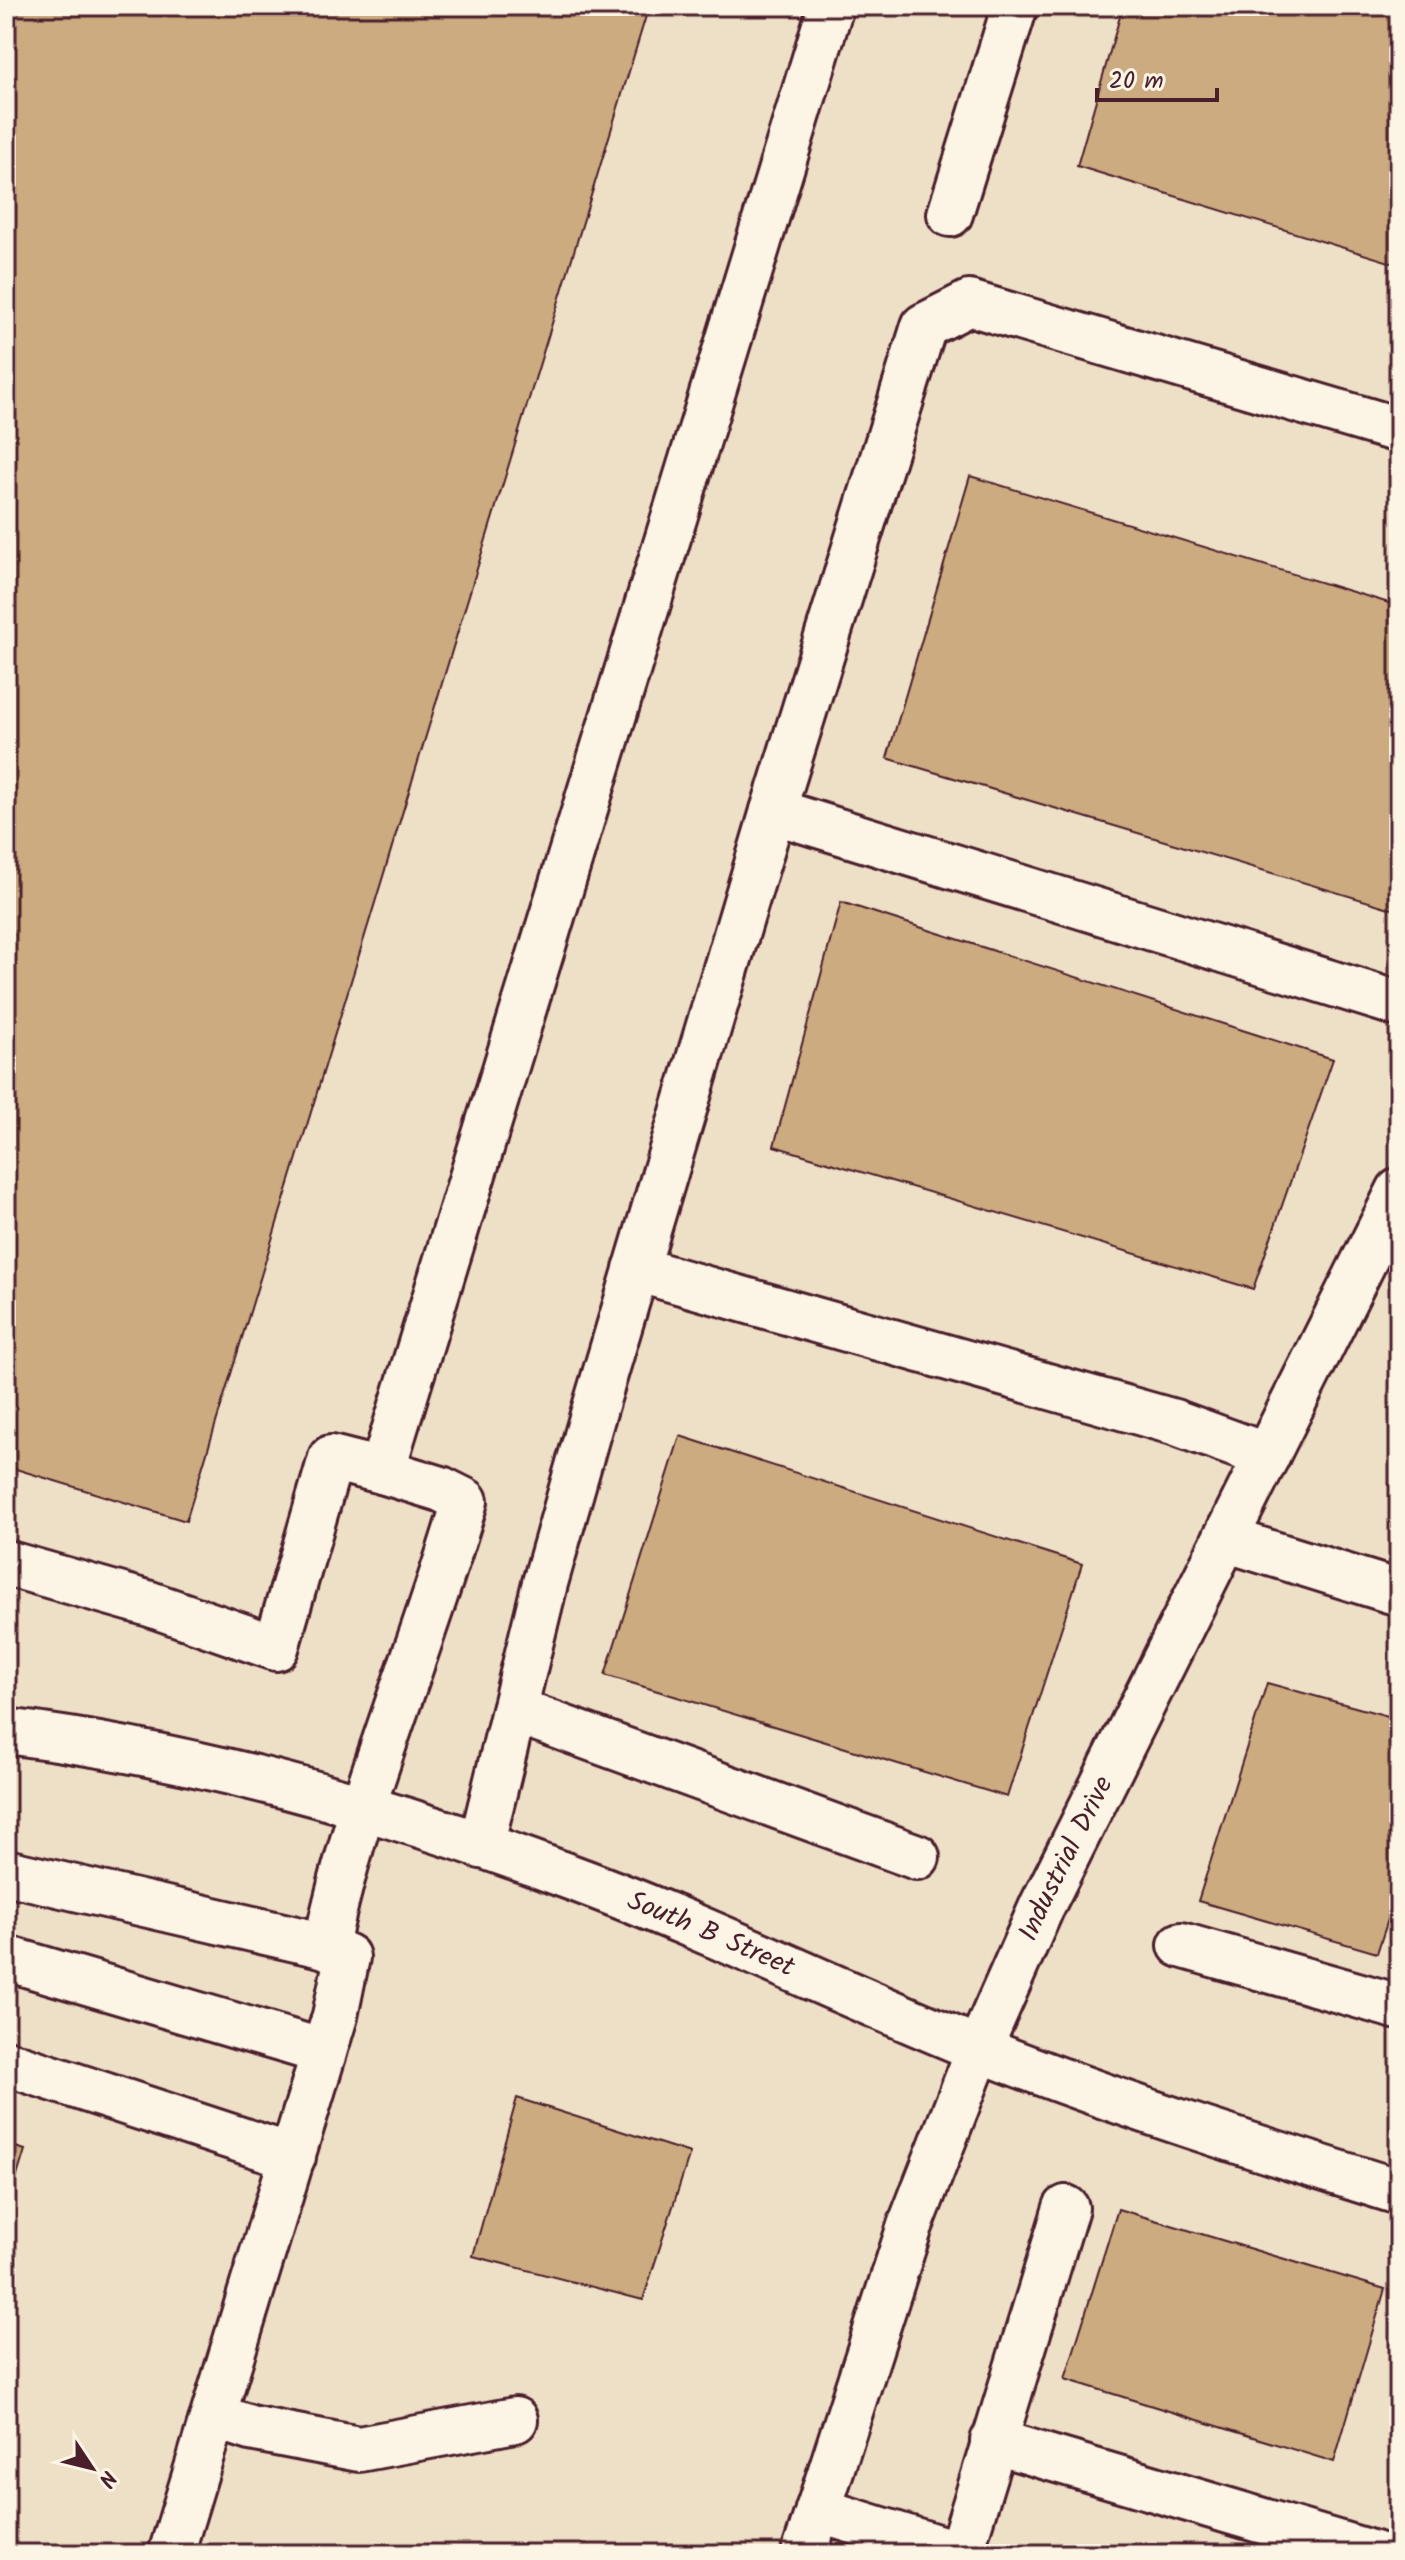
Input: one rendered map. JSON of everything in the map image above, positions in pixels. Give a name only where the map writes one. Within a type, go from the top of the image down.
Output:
[{"type":"street","points":[[382,1471],[831,6]]},
{"type":"street","points":[[950,214],[1015,6]]},
{"type":"street","points":[[481,1846],[545,1583],[636,1269],[773,811],[924,326],[969,303],[1399,430]]},
{"type":"street","points":[[773,811],[1399,1004]]},
{"type":"street","name":"Industrial Drive","points":[[804,2554],[910,2226],[979,2049],[1042,1906],[1398,1194]]},
{"type":"street","points":[[636,1269],[1174,1422],[1267,1456]]},
{"type":"street","points":[[6,1563],[150,1604],[276,1648],[331,1458],[441,1489],[465,1501],[438,1597],[363,1807],[326,1946]]},
{"type":"street","points":[[1225,1539],[1399,1593]]},
{"type":"street","points":[[514,1710],[917,1857]]},
{"type":"street","name":"South B Street","points":[[6,1731],[146,1754],[363,1807],[481,1846],[572,1877],[979,2049],[1147,2113],[1399,2192]]},
{"type":"street","points":[[6,1872],[326,1946],[347,1957],[324,2052],[171,2554]]},
{"type":"street","points":[[1181,1945],[1399,2007]]},
{"type":"street","points":[[6,1958],[324,2052]]},
{"type":"street","points":[[6,2063],[293,2157]]},
{"type":"street","points":[[818,2510],[959,2554],[1066,2208]]},
{"type":"street","points":[[214,2416],[250,2428],[359,2449],[515,2420]]},
{"type":"street","points":[[993,2441],[1374,2554]]},
{"type":"shaded area","points":[[6,6],[1399,6],[1399,2554],[6,2554]]},
{"type":"building","points":[[6,6],[649,6],[186,1521],[6,1466]]},
{"type":"building","points":[[1123,6],[1399,6],[1399,265],[1077,166]]},
{"type":"building","points":[[970,476],[1399,606],[1399,911],[887,758]]},
{"type":"building","points":[[841,902],[1333,1059],[1253,1289],[774,1146]]},
{"type":"building","points":[[680,1436],[1082,1564],[1007,1797],[605,1675]]},
{"type":"building","points":[[1267,1683],[1399,1719],[1399,1886],[1377,1953],[1198,1901]]},
{"type":"building","points":[[517,2098],[690,2153],[643,2300],[473,2256]]},
{"type":"building","points":[[6,2144],[25,2150],[6,2212]]},
{"type":"building","points":[[1118,2209],[1385,2289],[1334,2462],[1065,2379]]}]
